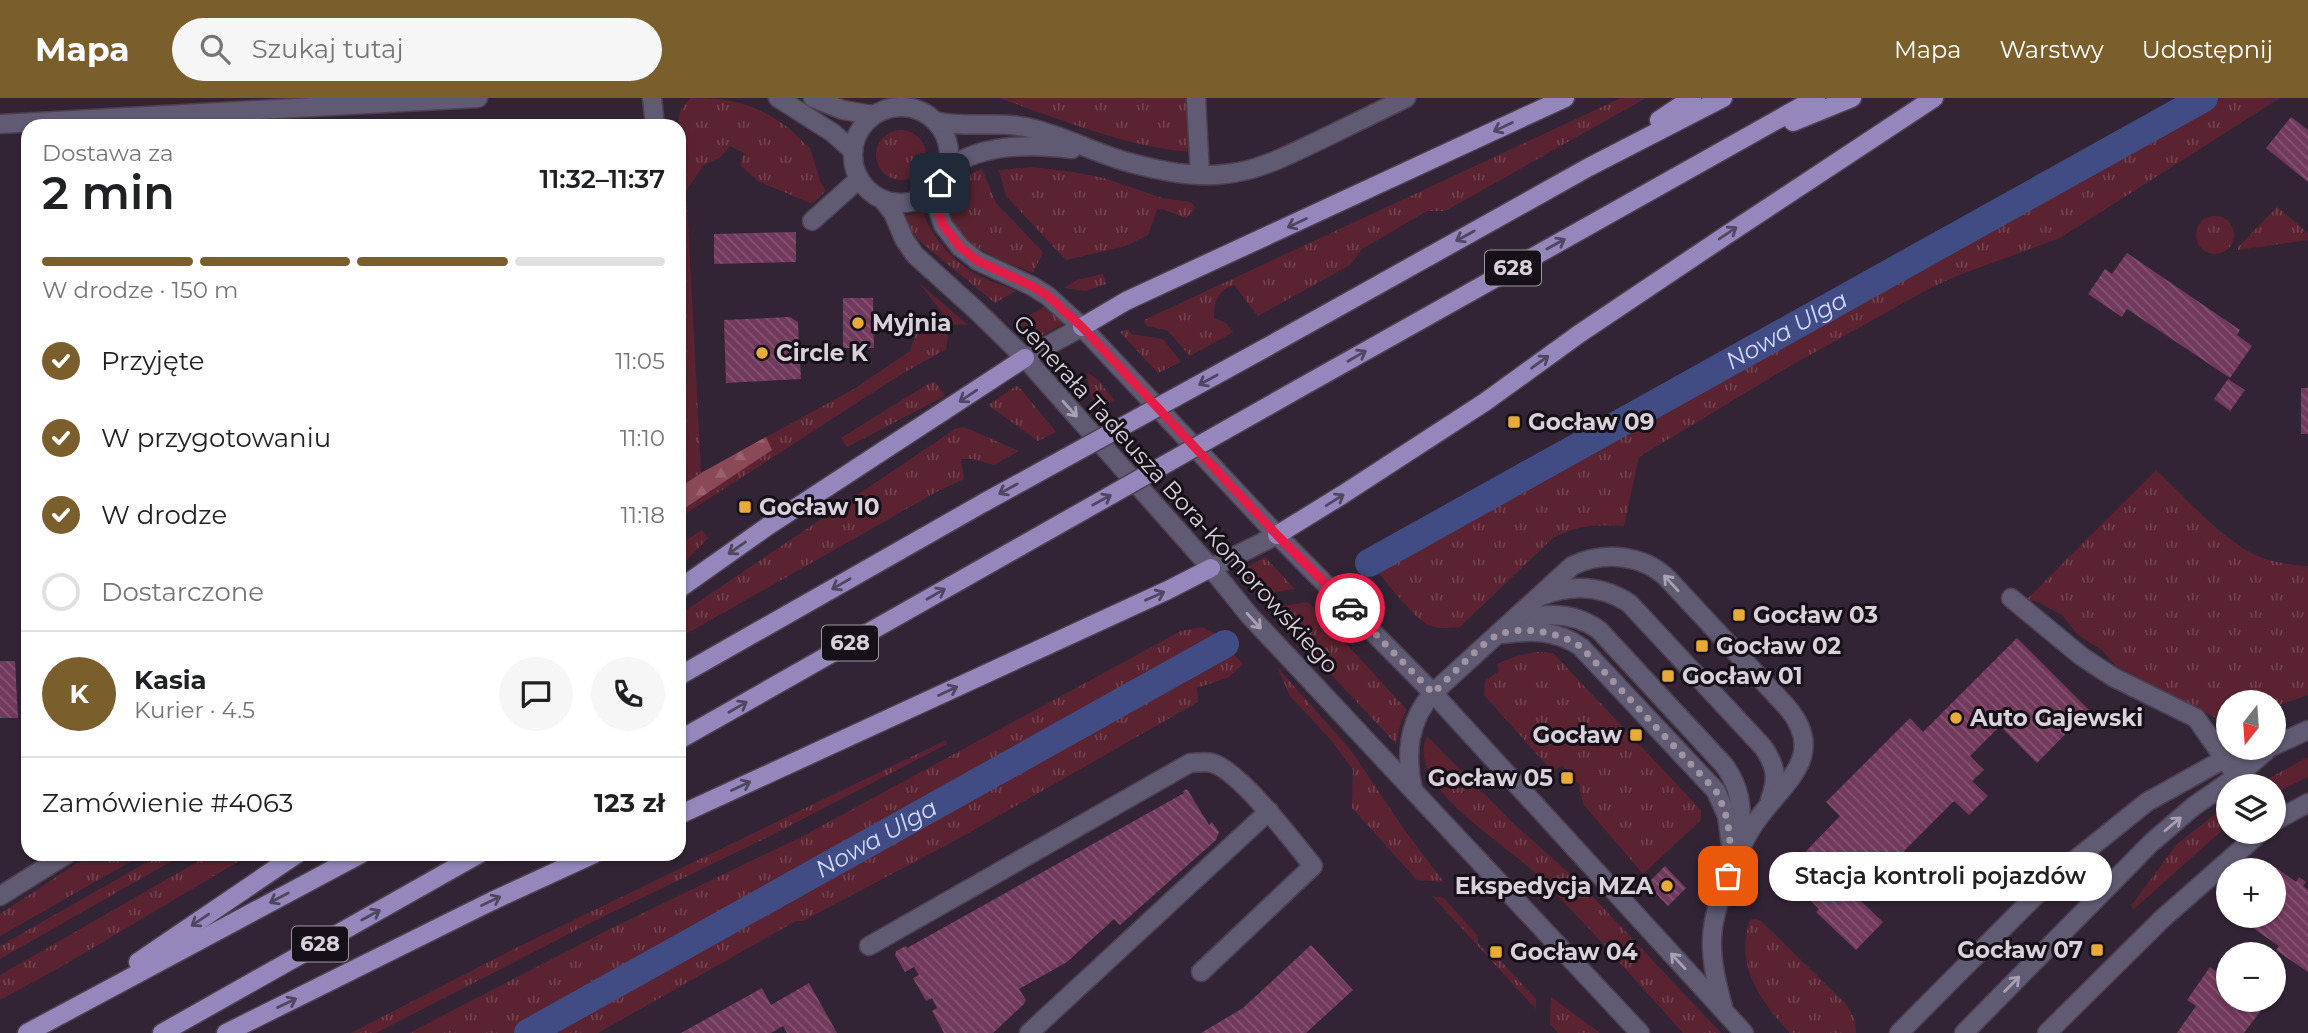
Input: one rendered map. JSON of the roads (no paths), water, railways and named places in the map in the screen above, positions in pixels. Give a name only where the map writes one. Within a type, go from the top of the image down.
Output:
[{"type":"main road","points":[[1082,327],[1126,301],[1565,98]]},
{"type":"main road","points":[[1589,167],[1692,98]]},
{"type":"main road","points":[[1589,167],[1723,98]]},
{"type":"main road","points":[[1728,148],[1816,98]]},
{"type":"main road","points":[[1728,148],[1852,98]]},
{"type":"main road","points":[[1277,535],[1485,402],[1579,334],[1728,233],[1934,98]]},
{"type":"main road","name":"628","points":[[686,736],[1728,148]]},
{"type":"main road","name":"628","points":[[686,672],[985,502],[1589,167]]},
{"type":"main road","points":[[686,584],[768,526],[1025,358]]},
{"type":"main road","points":[[686,812],[1211,568]]},
{"type":"main road","points":[[60,1015],[287,861]]},
{"type":"main road","name":"628","points":[[27,1033],[348,861]]},
{"type":"main road","name":"628","points":[[162,1033],[466,861]]},
{"type":"main road","points":[[226,1033],[579,861]]},
{"type":"street","points":[[92,119],[478,98]]},
{"type":"street","points":[[652,98],[654,119]]},
{"type":"street","points":[[778,98],[832,133],[852,150]]},
{"type":"street","points":[[813,98],[843,110],[873,115]]},
{"type":"street","points":[[1196,98],[1200,175]]},
{"type":"street","points":[[935,121],[950,125],[1003,124],[1028,127],[1093,151],[1168,172],[1227,174],[1253,169],[1279,159],[1406,98]]},
{"type":"street","points":[[943,177],[949,158],[948,144],[935,121],[924,113],[912,108],[885,109],[873,115],[856,135],[852,150],[853,166],[859,179],[869,191],[882,199],[909,202],[921,198],[943,177],[957,161],[974,155],[1027,146],[1093,151]]},
{"type":"street","points":[[0,124],[21,123]]},
{"type":"street","name":"Generała Tadeusza Bora-Komorowskiego","points":[[943,177],[939,213],[943,225],[960,247],[978,261],[1048,296],[1082,327],[1277,535],[1433,693],[1744,1033]]},
{"type":"street","points":[[812,221],[859,179]]},
{"type":"street","name":"Generała Tadeusza Bora-Komorowskiego","points":[[882,199],[893,213],[904,239],[915,255],[978,311],[1025,358],[1211,568],[1249,615],[1640,1033]]},
{"type":"street","points":[[1025,358],[1082,327]]},
{"type":"street","points":[[1211,568],[1277,535]]},
{"type":"street","points":[[1413,790],[1408,762],[1411,735],[1419,712],[1433,693],[1562,573],[1583,561],[1595,558],[1609,556],[1638,561],[1661,573],[1787,707],[1799,723],[1803,735],[1804,747],[1799,767],[1743,843],[1728,876]]},
{"type":"street","points":[[1530,602],[1556,590],[1590,587],[1629,603],[1754,737],[1770,758],[1775,767],[1776,778],[1768,807]]},
{"type":"street","points":[[2011,598],[2081,656],[2113,677],[2196,718],[2216,745]]},
{"type":"street","points":[[1499,632],[1526,618],[1542,615],[1560,615],[1589,624],[1605,637],[1724,765],[1739,791],[1742,811],[1712,938],[1716,982],[1724,1011]]},
{"type":"street","points":[[2286,740],[2308,730]]},
{"type":"street","points":[[1899,1033],[2055,876],[2147,802],[2222,760]]},
{"type":"street","points":[[2240,774],[2256,760]]},
{"type":"street","points":[[869,946],[1190,763],[1213,763],[1233,776],[1269,811],[1313,866],[1201,972]]},
{"type":"street","points":[[1964,1033],[2151,843],[2216,791]]},
{"type":"street","points":[[2286,815],[2308,803]]},
{"type":"street","points":[[1028,1033],[1269,811]]},
{"type":"street","points":[[2047,1033],[2162,919],[2247,844]]},
{"type":"street","points":[[0,896],[55,861]]},
{"type":"waterway","name":"Nowa Ulga","points":[[1369,563],[2204,98]]},
{"type":"waterway","name":"Nowa Ulga","points":[[528,1033],[1225,644]]},
{"type":"place","name":"Myjnia","points":[[858,323]]},
{"type":"place","name":"Circle K","points":[[762,353]]},
{"type":"place","name":"Gocław 09","points":[[1514,422]]},
{"type":"place","name":"Gocław 10","points":[[745,507]]},
{"type":"place","name":"Gocław 03","points":[[1739,615]]},
{"type":"place","name":"Gocław 02","points":[[1702,646]]},
{"type":"place","name":"Gocław 01","points":[[1668,676]]},
{"type":"place","name":"Auto Gajewski","points":[[1956,718]]},
{"type":"place","name":"Gocław","points":[[1636,735]]},
{"type":"place","name":"Gocław 05","points":[[1567,778]]},
{"type":"place","name":"Stacja kontroli pojazdów","points":[[1728,876]]},
{"type":"place","name":"Ekspedycja MZA","points":[[1667,886]]},
{"type":"place","name":"Gocław 07","points":[[2097,950]]},
{"type":"place","name":"Gocław 04","points":[[1496,952]]}]
